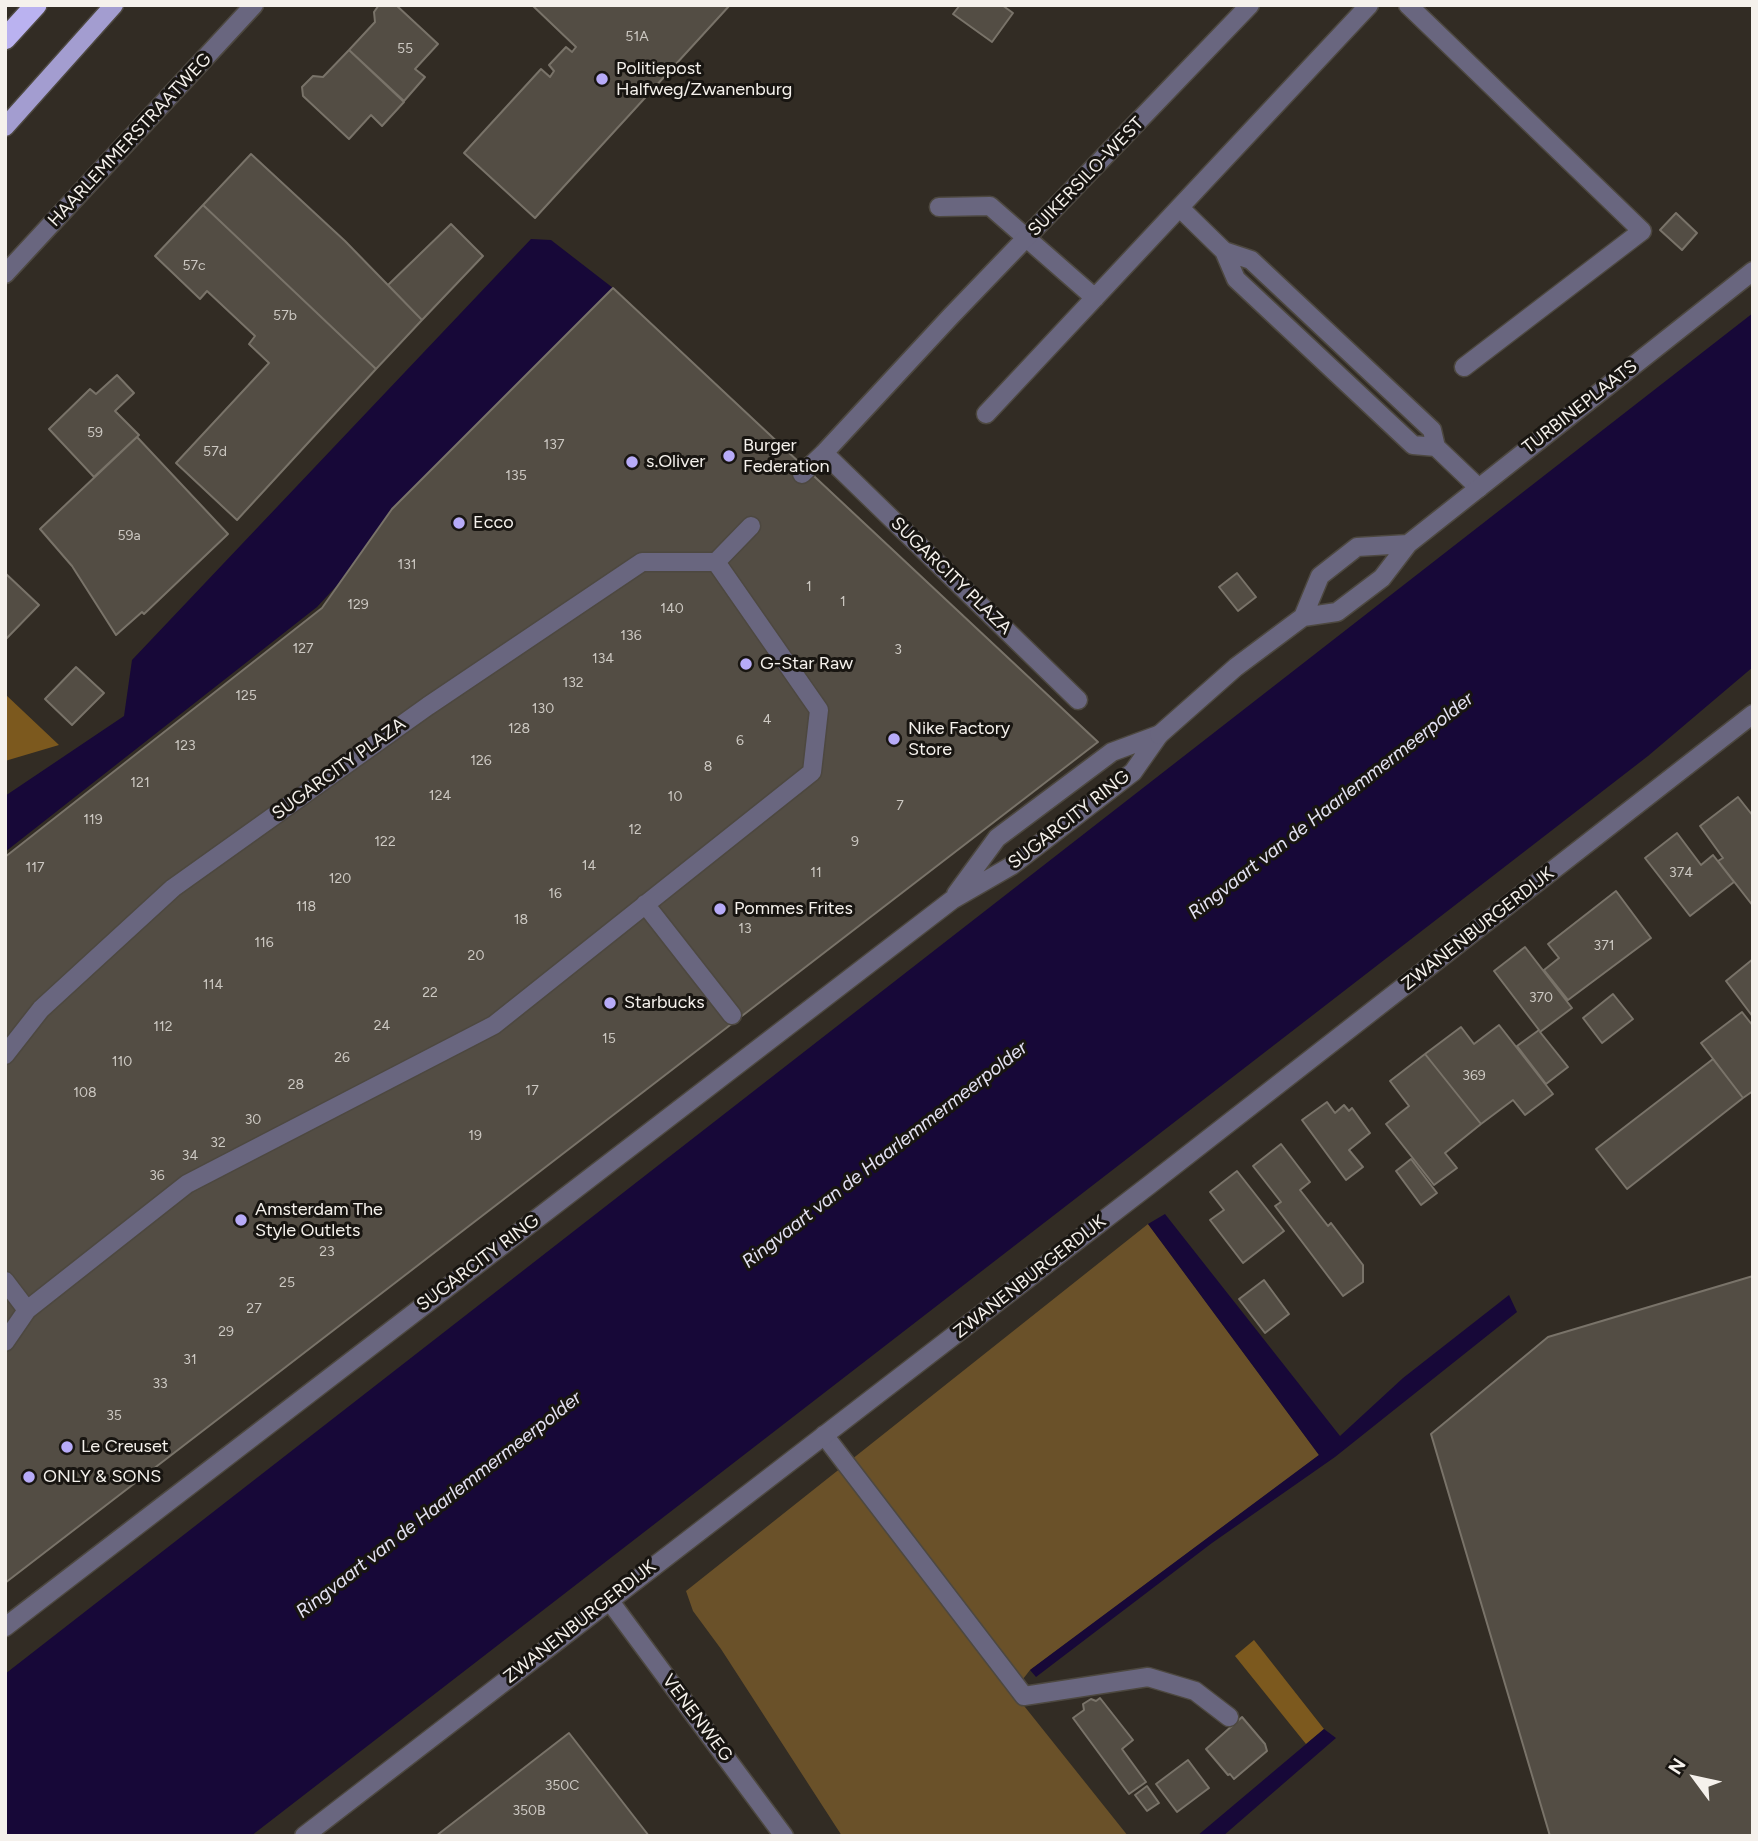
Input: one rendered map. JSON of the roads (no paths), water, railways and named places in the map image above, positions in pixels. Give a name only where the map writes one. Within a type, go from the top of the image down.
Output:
[{"type":"highway","points":[[5,39],[36,5]]},
{"type":"main road","points":[[5,127],[114,5]]},
{"type":"street","name":"HAARLEMMERSTRAATWEG","points":[[5,274],[254,5]]},
{"type":"street","name":"SUIKERSILO-WEST","points":[[824,453],[1250,5]]},
{"type":"street","points":[[986,414],[1370,5]]},
{"type":"street","points":[[1408,5],[1642,231],[1464,367]]},
{"type":"street","points":[[939,207],[990,206],[1095,298]]},
{"type":"street","points":[[1180,208],[1224,251],[1236,279],[1413,445],[1436,447]]},
{"type":"street","points":[[1224,251],[1251,260],[1432,429],[1436,447],[1479,488]]},
{"type":"street","name":"TURBINEPLAATS","points":[[1159,735],[1236,667],[1303,617],[1337,612],[1382,578],[1408,544],[1753,271]]},
{"type":"street","points":[[802,474],[824,453]]},
{"type":"street","name":"SUGARCITY PLAZA","points":[[824,453],[1078,700]]},
{"type":"street","points":[[5,1342],[27,1310],[187,1184],[494,1025],[812,772],[819,710],[716,562],[751,526]]},
{"type":"street","points":[[1303,617],[1320,576],[1357,547],[1408,544]]},
{"type":"street","name":"SUGARCITY PLAZA","points":[[5,1055],[41,1009],[173,888],[428,706],[642,562],[716,562]]},
{"type":"street","name":"ZWANENBURGERDIJK","points":[[304,1836],[1148,1186],[1753,714]]},
{"type":"street","name":"SUGARCITY RING","points":[[952,900],[997,838],[1112,752],[1159,735]]},
{"type":"street","name":"SUGARCITY RING","points":[[5,1627],[952,900],[1012,866],[1133,772],[1159,735]]},
{"type":"street","points":[[645,905],[732,1015]]},
{"type":"street","points":[[5,1281],[27,1310]]},
{"type":"street","points":[[824,1435],[1024,1696],[1148,1677],[1195,1691],[1229,1717]]},
{"type":"street","name":"VENENWEG","points":[[609,1600],[784,1836]]},
{"type":"water","points":[[531,239],[551,240],[613,288],[317,607],[5,852],[5,796],[124,716],[132,660]]},
{"type":"water","name":"Ringvaart van de Haarlemmermeerpolder","points":[[1753,313],[1753,667],[1648,756],[251,1836],[5,1836],[5,1674]]},
{"type":"water","points":[[1165,1214],[1340,1436],[1403,1378],[1509,1295],[1517,1312],[1335,1457],[1212,1543],[1036,1677],[1030,1670],[1319,1455],[1148,1224]]},
{"type":"water","points":[[1324,1729],[1336,1738],[1223,1836],[1197,1836]]},
{"type":"place","name":"Politiepost Halfweg/Zwanenburg","points":[[602,79]]},
{"type":"place","name":"Burger Federation","points":[[729,456]]},
{"type":"place","name":"s.Oliver","points":[[632,462]]},
{"type":"place","name":"Ecco","points":[[459,523]]},
{"type":"place","name":"G-Star Raw","points":[[746,664]]},
{"type":"place","name":"Nike Factory Store","points":[[894,739]]},
{"type":"place","name":"Pommes Frites","points":[[720,909]]},
{"type":"place","name":"Starbucks","points":[[610,1003]]},
{"type":"place","name":"Amsterdam The Style Outlets","points":[[241,1220]]},
{"type":"place","name":"Le Creuset","points":[[67,1447]]},
{"type":"place","name":"ONLY & SONS","points":[[29,1477]]}]
